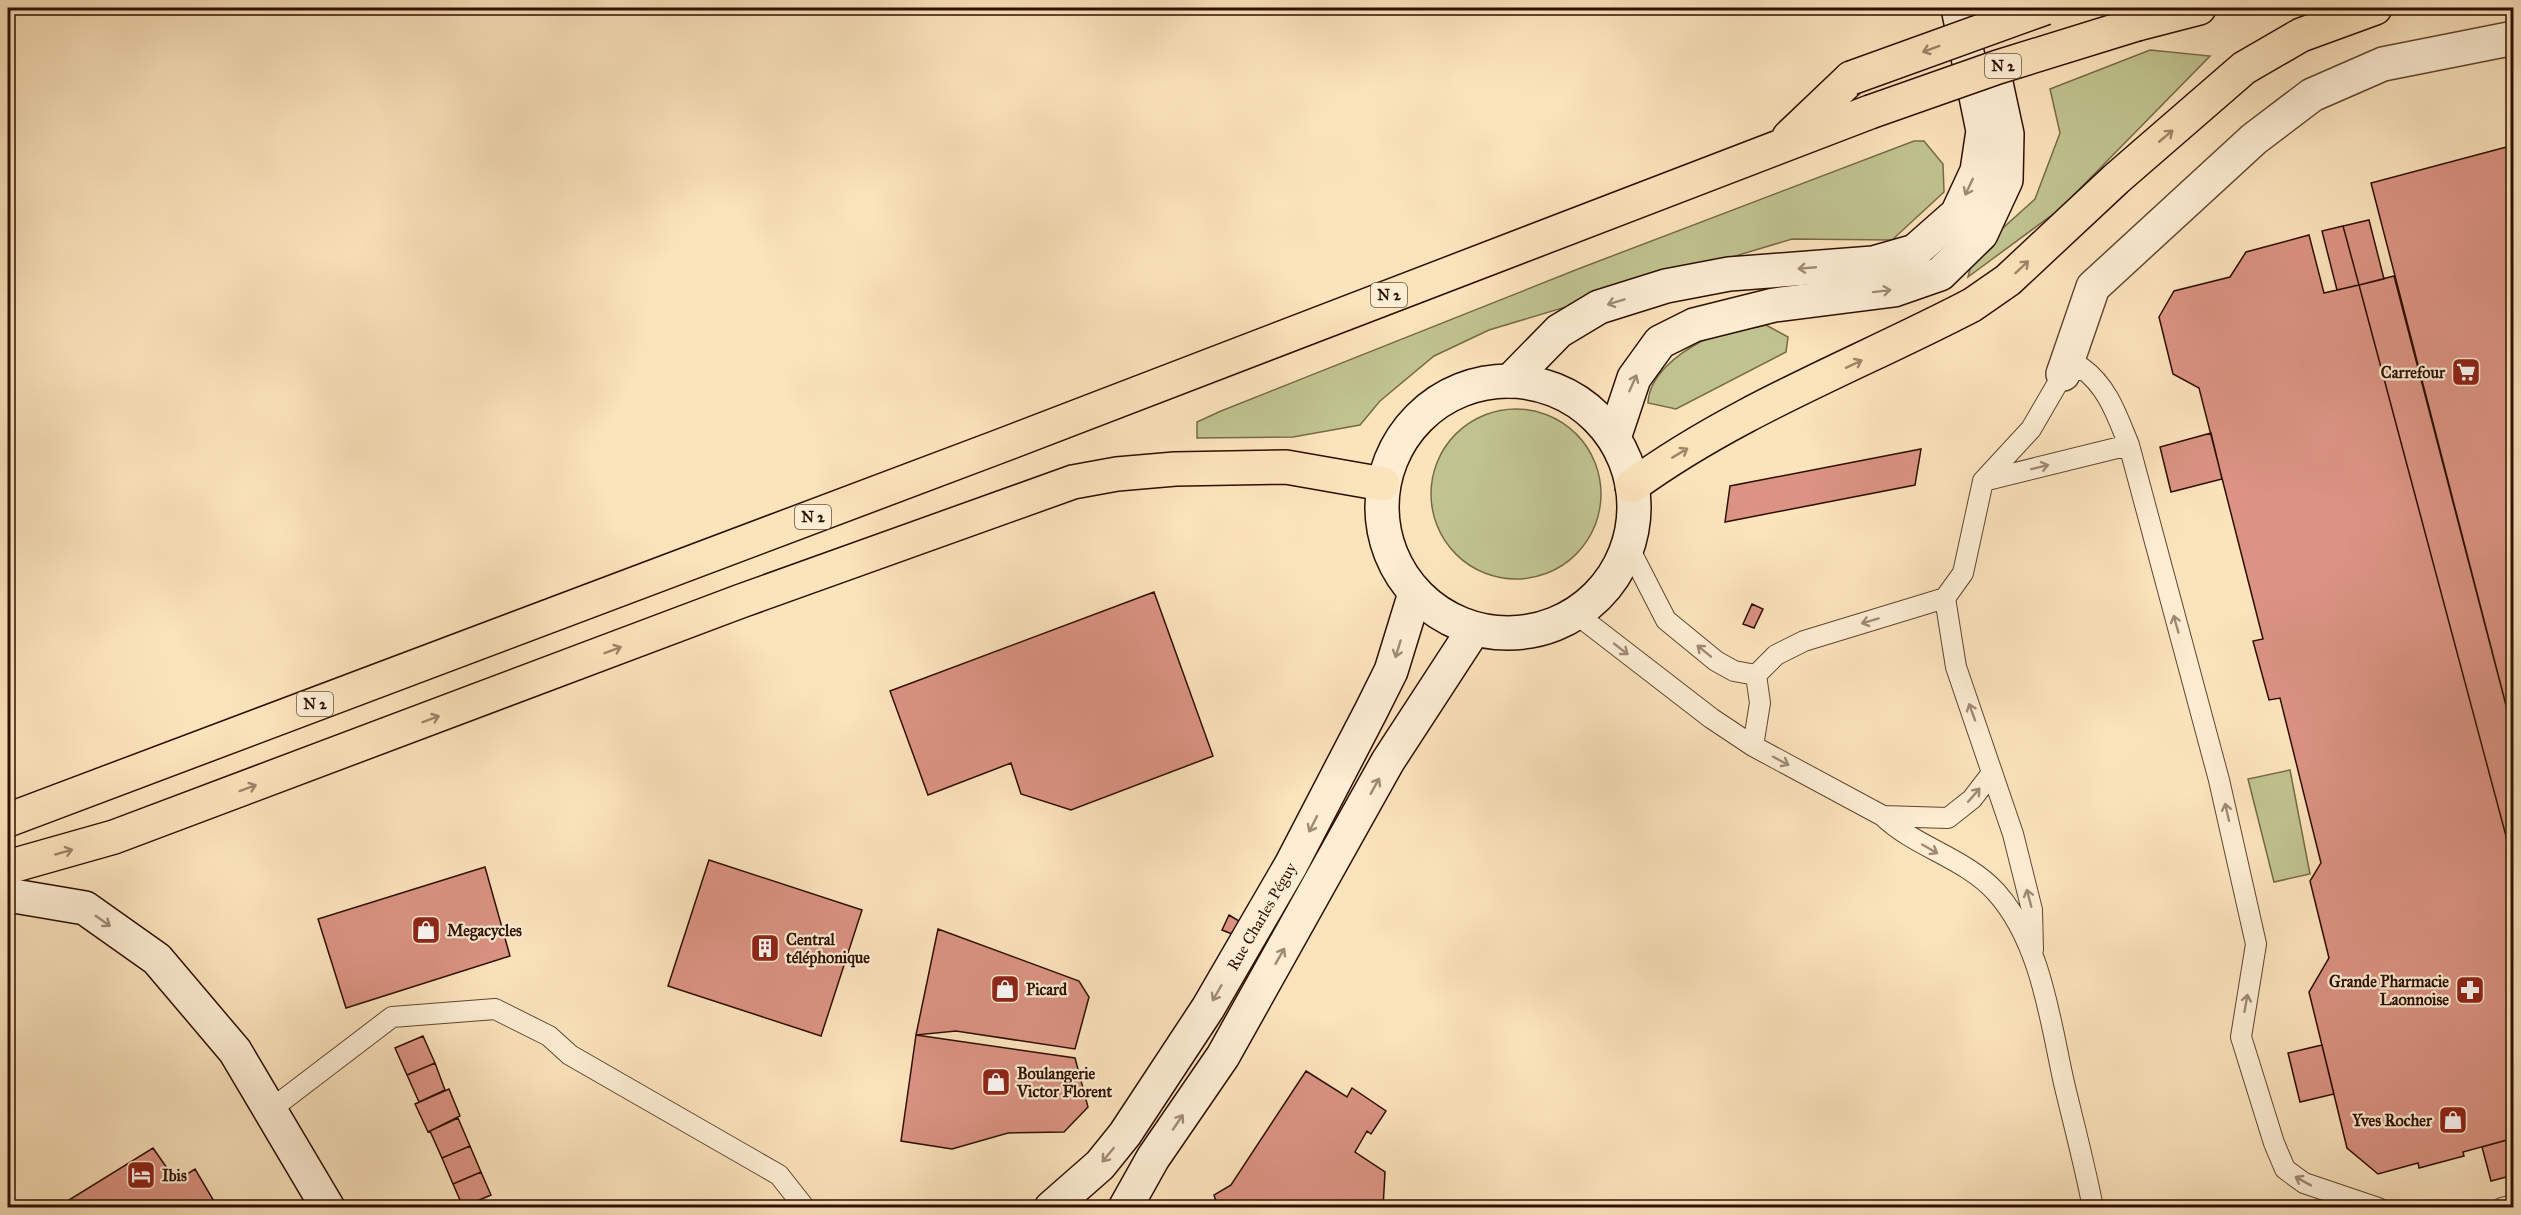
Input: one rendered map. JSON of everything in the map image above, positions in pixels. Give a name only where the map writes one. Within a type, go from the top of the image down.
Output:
[{"type":"main road","points":[[1510,381],[1559,331],[1599,307],[1666,286],[1729,274],[1873,263],[1915,252],[1957,214],[1977,171],[1983,131],[1958,8]]},
{"type":"main road","points":[[1614,438],[1634,378],[1660,342],[1694,325],[1774,305],[1894,290],[1940,274],[1981,234],[2006,180],[2007,146],[2007,134],[1981,8]]},
{"type":"main road","points":[[1777,149],[1851,78],[2045,8]]},
{"type":"main road","name":"N 2","points":[[8,820],[1003,446],[1316,323],[1870,112],[1998,67],[2137,24],[2199,8]]},
{"type":"main road","points":[[1632,486],[1664,462],[1712,433],[1972,305],[2008,280],[2116,179],[2244,69],[2301,35],[2375,8]]},
{"type":"main road","points":[[2062,374],[2093,287],[2254,139],[2312,95],[2384,64],[2514,38]]},
{"type":"main road","points":[[1510,381],[1550,388],[1586,408],[1614,438],[1625,461],[1632,486],[1634,516],[1628,546],[1615,573],[1598,596],[1575,613],[1543,628],[1532,630],[1509,633],[1474,629],[1452,621],[1432,608],[1415,593],[1398,569],[1386,542],[1381,513],[1383,484],[1395,450],[1415,421],[1442,399],[1475,385],[1510,381]]},
{"type":"main road","points":[[8,867],[125,833],[752,597],[1073,482],[1117,474],[1175,469],[1286,467],[1383,484]]},
{"type":"main road","name":"Rue Charles Péguy","points":[[1051,1208],[1100,1165],[1125,1134],[1208,1008],[1291,865],[1391,671],[1415,593]]},
{"type":"main road","points":[[1125,1208],[1154,1158],[1223,1056],[1388,761],[1474,629]]},
{"type":"main road","points":[[8,895],[85,908],[158,958],[236,1051],[328,1208]]},
{"type":"lane","points":[[1756,675],[1776,655],[1804,641],[1945,598],[1963,573],[1983,481],[2031,429],[2062,374],[2082,368],[2094,376],[2111,402],[2129,445],[2219,780],[2256,944],[2241,1037],[2274,1143],[2285,1169],[2304,1183],[2378,1208]]},
{"type":"lane","points":[[1983,481],[2129,445]]},
{"type":"lane","points":[[1628,546],[1666,620],[1716,661],[1734,671],[1756,675]]},
{"type":"lane","points":[[1945,598],[1956,667],[2013,834],[2032,910],[2033,956],[2093,1208]]},
{"type":"lane","points":[[1575,613],[1711,718],[1753,746],[1883,816],[1898,830],[1972,873],[1995,891],[2012,914],[2033,956]]},
{"type":"lane","points":[[1753,746],[1760,703],[1756,675]]},
{"type":"lane","points":[[1883,816],[1948,818],[1972,799],[1992,773]]},
{"type":"lane","points":[[270,1110],[392,1017],[495,1009],[549,1036],[570,1055],[779,1174],[805,1208]]},
{"type":"lane","points":[[2502,1208],[2514,1205]]},
{"type":"green space","points":[[2150,50],[2210,56],[2060,209],[1968,277],[1974,254],[2035,199],[2060,133],[2050,89]]},
{"type":"green space","points":[[1914,141],[1924,141],[1943,164],[1944,192],[1892,240],[1792,239],[1489,330],[1434,356],[1380,401],[1360,425],[1293,437],[1197,438],[1197,422],[1221,411],[1578,269]]},
{"type":"green space","points":[[1766,325],[1788,337],[1786,352],[1676,409],[1648,403],[1659,374],[1684,352],[1717,335]]},
{"type":"green space","points":[[1516,409],[1533,410],[1549,415],[1576,434],[1595,461],[1600,477],[1600,511],[1595,527],[1576,554],[1549,573],[1533,578],[1516,579],[1499,578],[1483,573],[1456,554],[1437,527],[1432,511],[1431,494],[1432,477],[1437,461],[1456,434],[1483,415],[1499,410]]},
{"type":"green space","points":[[2290,770],[2310,874],[2274,882],[2248,779]]},
{"type":"building","name":"Carrefour","points":[[2514,145],[2514,736],[2371,183]]},
{"type":"building","points":[[2369,220],[2384,279],[2359,285],[2343,226]]},
{"type":"building","points":[[2343,226],[2359,285],[2337,290],[2322,231]]},
{"type":"building","points":[[2309,235],[2324,293],[2359,285],[2514,866],[2514,1138],[2463,1152],[2464,1156],[2419,1168],[2418,1163],[2378,1174],[2347,1148],[2309,992],[2329,958],[2310,881],[2321,863],[2280,698],[2269,700],[2253,641],[2263,639],[2199,388],[2173,374],[2159,317],[2174,291],[2230,277],[2246,252]]},
{"type":"building","points":[[2394,276],[2514,736],[2514,866],[2359,285]]},
{"type":"building","points":[[2211,433],[2222,479],[2171,492],[2160,447]]},
{"type":"building","points":[[1921,449],[1915,485],[1725,522],[1730,486]]},
{"type":"building","points":[[1154,592],[1213,756],[1071,810],[1021,794],[1011,763],[928,795],[890,691]]},
{"type":"building","points":[[1752,604],[1763,609],[1754,628],[1743,624]]},
{"type":"building","name":"Central téléphonique","points":[[709,860],[862,910],[821,1036],[668,986]]},
{"type":"building","points":[[485,867],[510,956],[346,1008],[318,919]]},
{"type":"building","points":[[1229,915],[1239,921],[1232,934],[1222,930]]},
{"type":"building","name":"Picard","points":[[938,929],[1079,981],[1089,997],[1075,1049],[956,1031],[916,1035]]},
{"type":"building","name":"Boulangerie Victor Florent","points":[[916,1035],[1075,1058],[1088,1107],[1064,1132],[1008,1133],[952,1149],[901,1141]]},
{"type":"building","points":[[423,1036],[435,1063],[407,1075],[395,1048]]},
{"type":"building","points":[[2322,1045],[2334,1094],[2300,1102],[2288,1053]]},
{"type":"building","points":[[435,1063],[445,1090],[419,1102],[407,1075]]},
{"type":"building","points":[[1306,1071],[1347,1097],[1352,1088],[1386,1111],[1371,1134],[1367,1131],[1355,1152],[1385,1172],[1383,1208],[1218,1208],[1214,1195],[1231,1185]]},
{"type":"building","points":[[449,1089],[460,1116],[428,1132],[415,1104]]},
{"type":"building","points":[[458,1118],[470,1146],[442,1158],[430,1131]]},
{"type":"building","points":[[2514,1138],[2514,1175],[2491,1181],[2482,1147]]},
{"type":"building","points":[[470,1146],[481,1172],[453,1184],[442,1158]]},
{"type":"building","name":"Ibis","points":[[153,1148],[176,1181],[195,1169],[218,1208],[56,1208]]},
{"type":"building","points":[[481,1172],[491,1195],[463,1207],[453,1184]]},
{"type":"building","points":[[1406,1202],[1437,1204],[1437,1208],[1406,1208]]},
{"type":"place","name":"Carrefour","points":[[2466,372]]},
{"type":"place","name":"Megacycles","points":[[426,930]]},
{"type":"place","name":"Central téléphonique","points":[[765,948]]},
{"type":"place","name":"Picard","points":[[1005,989]]},
{"type":"place","name":"Grande Pharmacie Laonnoise","points":[[2470,990]]},
{"type":"place","name":"Boulangerie Victor Florent","points":[[996,1082]]},
{"type":"place","name":"Yves Rocher","points":[[2453,1120]]},
{"type":"place","name":"Ibis","points":[[141,1175]]}]
